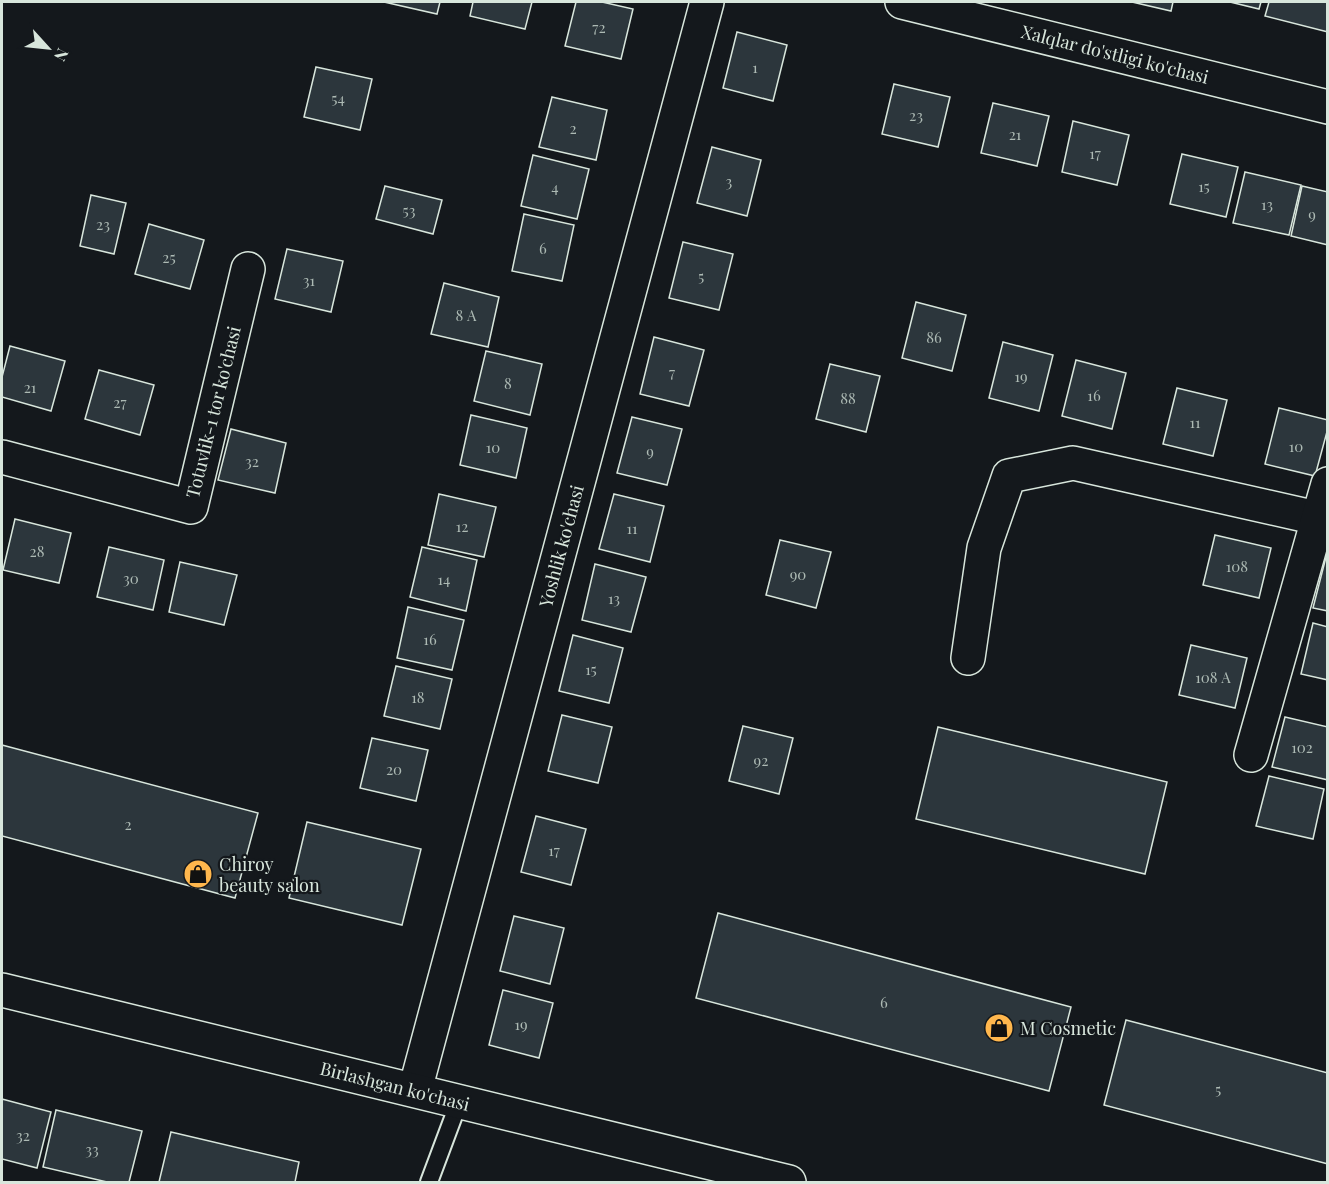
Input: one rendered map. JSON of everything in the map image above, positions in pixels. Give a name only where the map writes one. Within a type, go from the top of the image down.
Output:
[{"type":"street","name":"Yoshlik ko'chasi","points":[[415,1090],[707,2]]},
{"type":"street","name":"Xalqlar do'stligi ko'chasi","points":[[902,2],[1328,107]]},
{"type":"street","name":"Totuvlik-1 tor ko'chasi","points":[[2,457],[191,507],[248,269]]},
{"type":"street","points":[[968,658],[984,548],[1009,476],[1073,463],[1317,518]]},
{"type":"street","points":[[1251,755],[1328,484]]},
{"type":"street","name":"Birlashgan ko'chasi","points":[[2,990],[789,1182]]},
{"type":"lane","points":[[429,1182],[459,1102]]},
{"type":"building","points":[[384,2],[440,2],[437,14]]},
{"type":"building","points":[[473,2],[532,2],[525,29],[470,16]]},
{"type":"building","points":[[576,2],[602,2],[633,9],[621,59],[565,46]]},
{"type":"building","points":[[1132,2],[1173,2],[1171,11]]},
{"type":"building","points":[[1230,2],[1261,2],[1259,9]]},
{"type":"building","points":[[1269,2],[1328,2],[1328,32],[1265,16]]},
{"type":"building","points":[[737,32],[787,45],[773,101],[723,88]]},
{"type":"building","points":[[316,67],[372,79],[360,130],[304,117]]},
{"type":"building","points":[[894,84],[950,97],[938,147],[882,134]]},
{"type":"building","points":[[552,97],[607,110],[596,160],[539,147]]},
{"type":"building","points":[[993,103],[1049,116],[1037,166],[981,153]]},
{"type":"building","points":[[1073,121],[1129,135],[1117,185],[1062,172]]},
{"type":"building","points":[[712,147],[761,160],[747,216],[697,203]]},
{"type":"building","points":[[1182,154],[1238,167],[1226,217],[1170,204]]},
{"type":"building","points":[[533,155],[589,169],[577,219],[521,206]]},
{"type":"building","points":[[1245,172],[1301,185],[1289,235],[1233,223]]},
{"type":"building","points":[[385,186],[442,200],[433,234],[376,219]]},
{"type":"building","points":[[1302,186],[1328,192],[1328,245],[1291,236]]},
{"type":"building","points":[[91,195],[126,203],[114,254],[80,246]]},
{"type":"building","points":[[524,214],[574,225],[562,281],[512,271]]},
{"type":"building","points":[[149,224],[204,240],[190,289],[135,274]]},
{"type":"building","points":[[683,242],[733,254],[719,310],[669,298]]},
{"type":"building","points":[[287,249],[343,261],[331,312],[275,299]]},
{"type":"building","points":[[444,283],[499,297],[488,347],[431,334]]},
{"type":"building","points":[[916,302],[966,315],[952,371],[902,358]]},
{"type":"building","points":[[654,337],[704,350],[689,406],[640,394]]},
{"type":"building","points":[[1003,342],[1053,355],[1039,411],[989,398]]},
{"type":"building","points":[[10,346],[65,361],[51,411],[2,397],[2,377]]},
{"type":"building","points":[[486,351],[542,364],[530,415],[474,401]]},
{"type":"building","points":[[1076,360],[1126,373],[1112,429],[1062,416]]},
{"type":"building","points":[[830,364],[880,376],[866,432],[816,419]]},
{"type":"building","points":[[99,370],[154,385],[140,435],[85,419]]},
{"type":"building","points":[[1177,388],[1227,400],[1213,456],[1163,444]]},
{"type":"building","points":[[1279,408],[1328,420],[1328,428],[1315,476],[1265,464]]},
{"type":"building","points":[[471,415],[527,428],[516,478],[460,465]]},
{"type":"building","points":[[632,417],[682,429],[667,485],[617,473]]},
{"type":"building","points":[[231,429],[286,443],[275,493],[218,480]]},
{"type":"building","points":[[439,494],[496,507],[484,557],[428,545]]},
{"type":"building","points":[[614,494],[664,506],[650,562],[599,549]]},
{"type":"building","points":[[15,519],[71,533],[59,583],[3,570]]},
{"type":"building","points":[[1215,535],[1271,548],[1259,598],[1203,585]]},
{"type":"building","points":[[780,540],[831,552],[816,608],[766,595]]},
{"type":"building","points":[[109,547],[164,560],[153,610],[97,597]]},
{"type":"building","points":[[422,547],[477,560],[466,611],[410,597]]},
{"type":"building","points":[[1326,557],[1328,558],[1328,611],[1313,608]]},
{"type":"building","points":[[180,562],[237,575],[224,625],[169,612]]},
{"type":"building","points":[[595,564],[646,577],[631,632],[582,620]]},
{"type":"building","points":[[408,607],[464,620],[452,670],[397,658]]},
{"type":"building","points":[[1313,623],[1328,627],[1328,680],[1301,674]]},
{"type":"building","points":[[573,635],[623,648],[609,703],[559,691]]},
{"type":"building","points":[[1191,645],[1247,658],[1235,708],[1179,695]]},
{"type":"building","points":[[396,666],[452,679],[440,729],[384,716]]},
{"type":"building","points":[[562,715],[612,727],[598,783],[548,771]]},
{"type":"building","points":[[1285,717],[1328,727],[1328,780],[1272,767]]},
{"type":"building","points":[[743,726],[793,738],[779,794],[729,781]]},
{"type":"building","points":[[938,727],[1167,782],[1145,874],[916,819]]},
{"type":"building","points":[[372,738],[428,750],[416,801],[360,788]]},
{"type":"building","points":[[2,745],[258,813],[235,898],[2,836]]},
{"type":"building","points":[[1269,776],[1324,789],[1313,839],[1256,826]]},
{"type":"building","points":[[536,816],[586,829],[571,885],[521,872]]},
{"type":"building","points":[[307,822],[421,849],[402,925],[289,898]]},
{"type":"building","points":[[718,913],[1071,1007],[1049,1091],[696,998]]},
{"type":"building","points":[[514,916],[564,928],[550,984],[500,971]]},
{"type":"building","points":[[503,990],[553,1003],[539,1058],[489,1045]]},
{"type":"building","points":[[1126,1020],[1328,1073],[1328,1164],[1104,1105]]},
{"type":"building","points":[[2,1099],[51,1112],[37,1168],[2,1159]]},
{"type":"building","points":[[56,1110],[142,1131],[129,1182],[107,1182],[43,1167]]},
{"type":"building","points":[[171,1132],[299,1162],[295,1182],[159,1182]]},
{"type":"place","name":"Chiroy beauty salon","points":[[198,874]]},
{"type":"place","name":"M Cosmetic","points":[[999,1028]]}]
